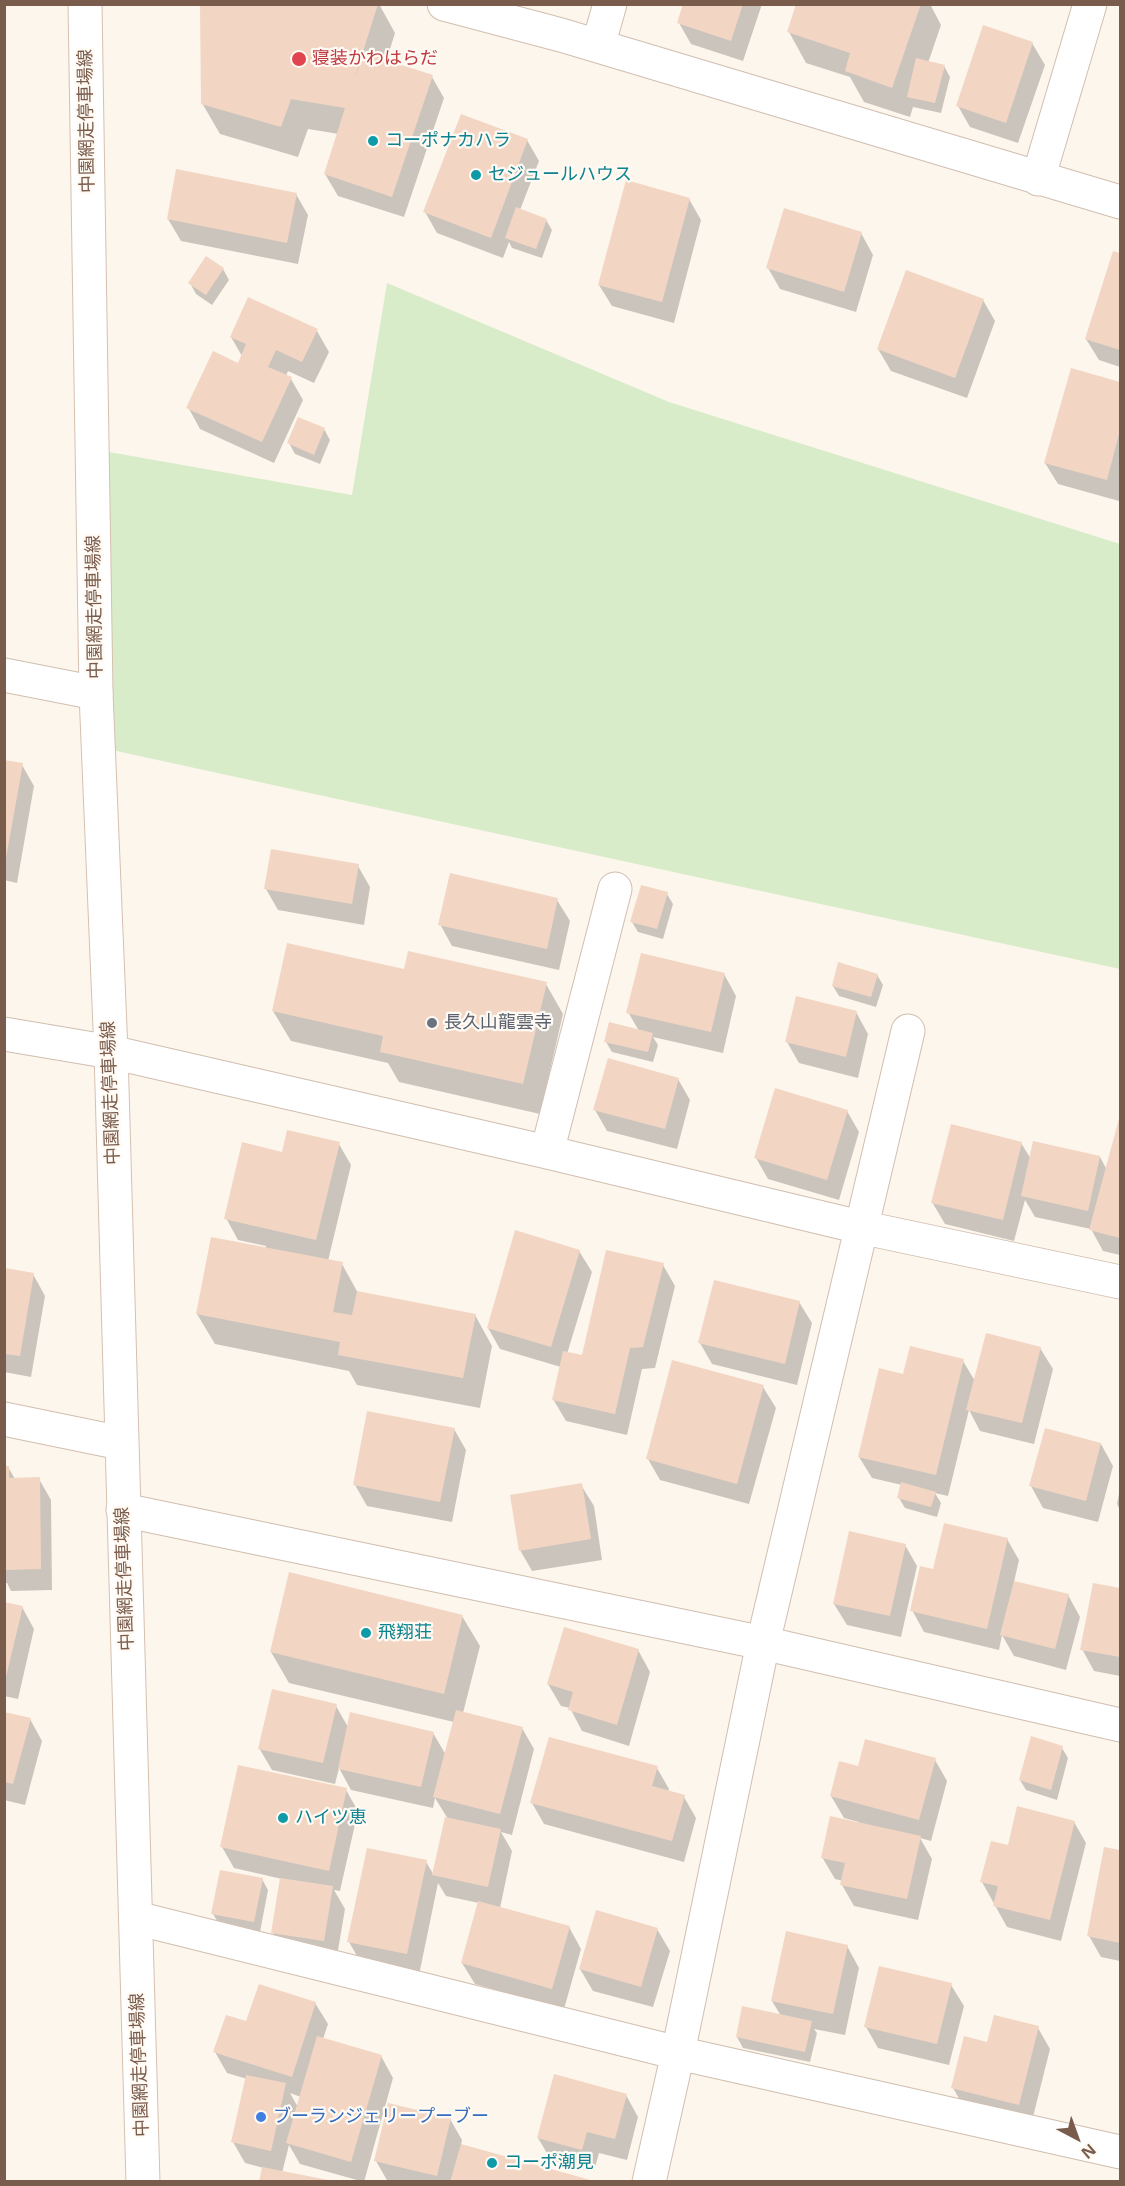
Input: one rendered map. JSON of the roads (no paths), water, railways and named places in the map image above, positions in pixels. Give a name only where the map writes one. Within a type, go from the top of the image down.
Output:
[{"type":"street","name":"中園網走停車場線","points":[[85,4],[96,693],[111,1052],[143,2181]]},
{"type":"street","points":[[444,4],[598,46],[1120,202]]},
{"type":"street","points":[[598,46],[610,4]]},
{"type":"street","points":[[1038,178],[1090,4]]},
{"type":"street","points":[[4,675],[96,693]]},
{"type":"street","points":[[547,1152],[615,889]]},
{"type":"street","points":[[648,2181],[678,2053],[763,1643],[908,1031]]},
{"type":"street","points":[[4,1034],[111,1052],[547,1152],[860,1227],[1120,1282]]},
{"type":"street","points":[[4,1419],[121,1443]]},
{"type":"street","points":[[123,1510],[763,1643],[1120,1725]]},
{"type":"street","points":[[136,1918],[678,2053],[1120,2152]]},
{"type":"place","name":"寝装かわはらだ","points":[[299,59]]},
{"type":"place","name":"コーポナカハラ","points":[[373,141]]},
{"type":"place","name":"セジュールハウス","points":[[476,175]]},
{"type":"place","name":"長久山龍雲寺","points":[[432,1023]]},
{"type":"place","name":"飛翔荘","points":[[366,1633]]},
{"type":"place","name":"ハイツ恵","points":[[283,1818]]},
{"type":"place","name":"ブーランジェリープーブー","points":[[261,2117]]},
{"type":"place","name":"コーポ潮見","points":[[492,2163]]}]
